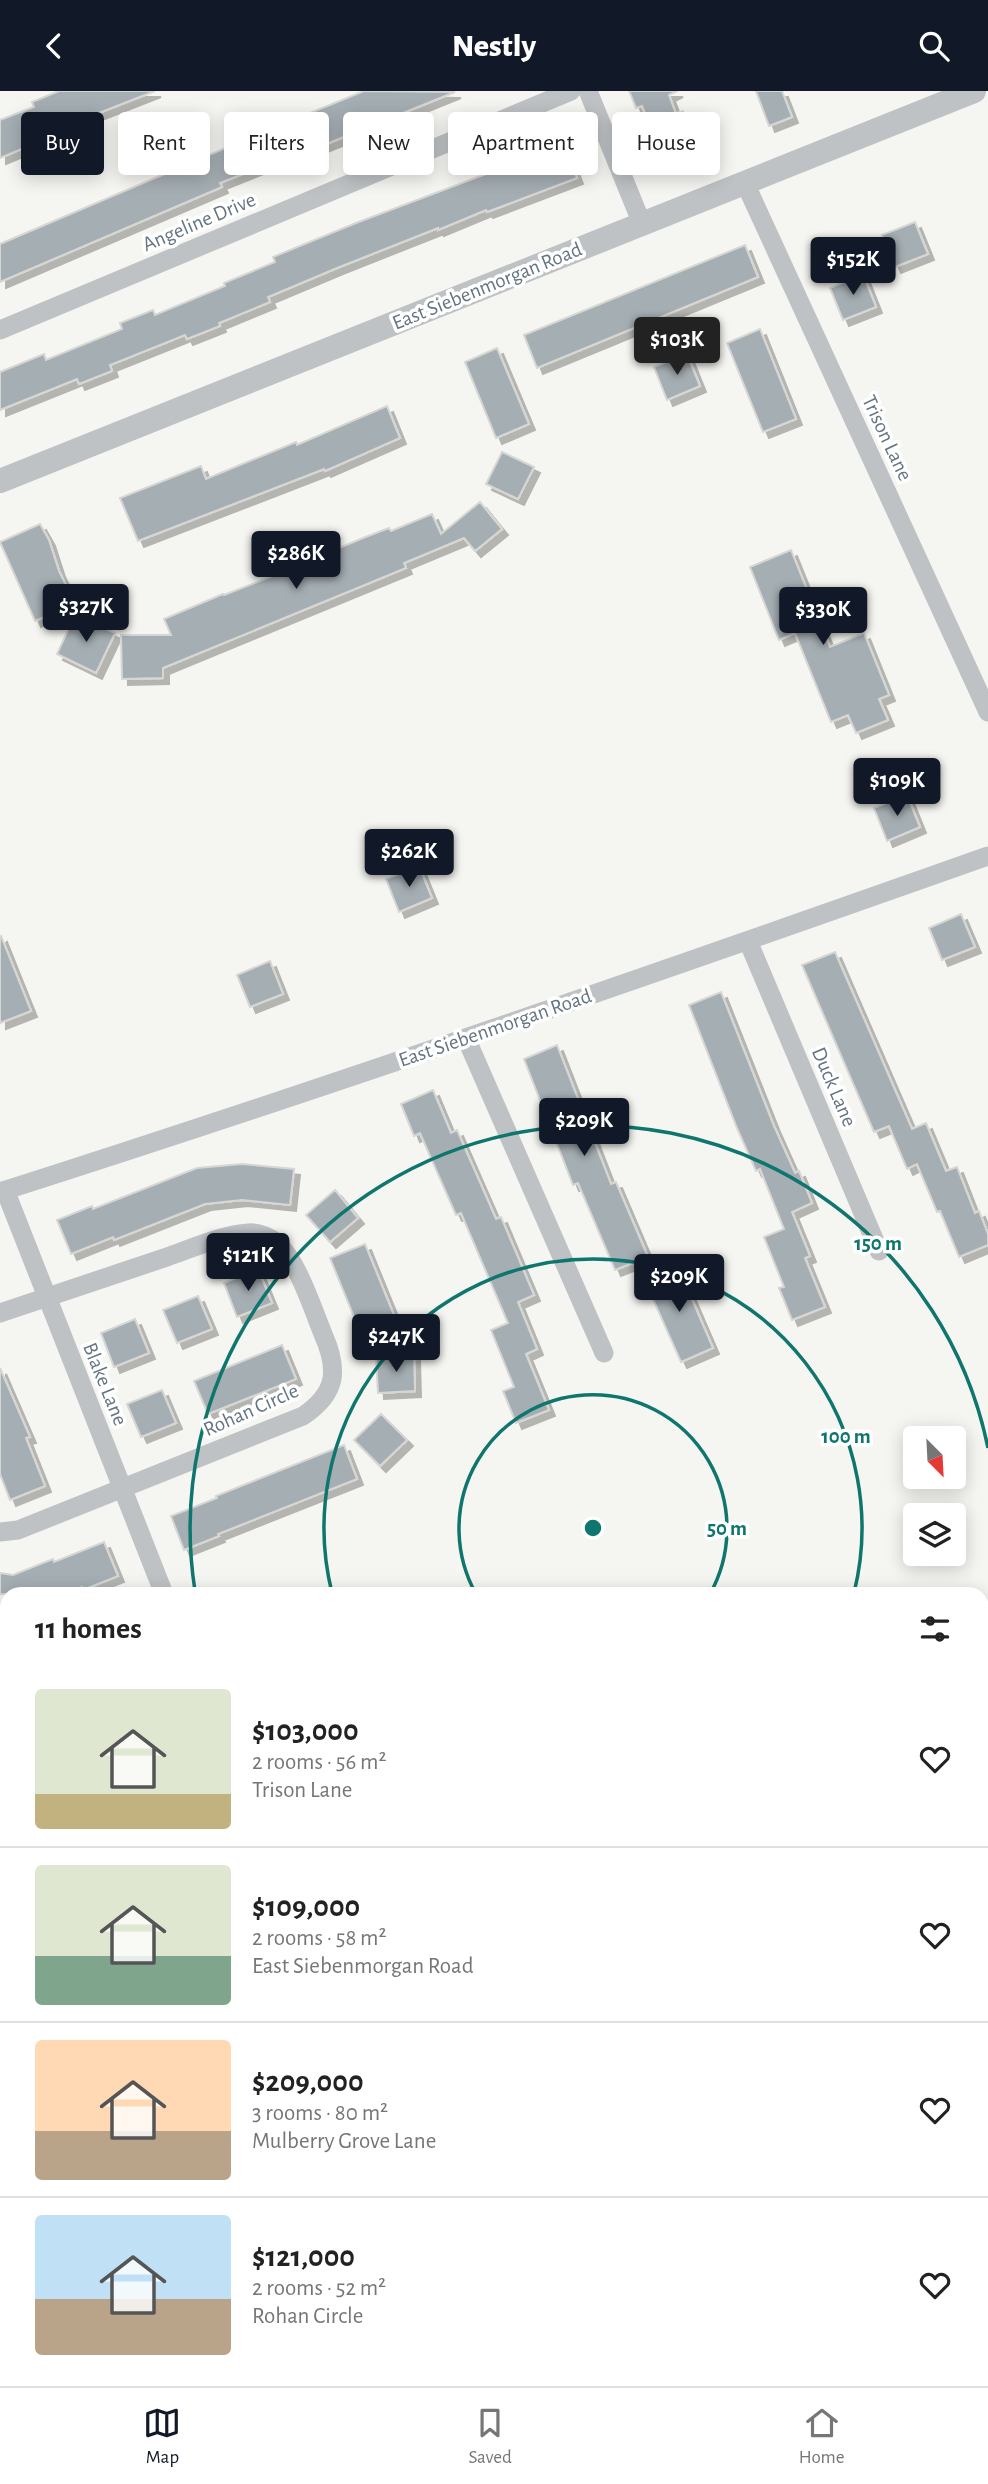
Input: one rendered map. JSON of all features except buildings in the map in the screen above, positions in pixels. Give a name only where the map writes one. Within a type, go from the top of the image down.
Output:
[{"type":"street","name":"Angeline Drive","points":[[0,330],[571,91]]},
{"type":"street","points":[[587,91],[642,224]]},
{"type":"street","name":"East Siebenmorgan Road","points":[[0,481],[974,91]]},
{"type":"street","name":"Trison Lane","points":[[745,183],[983,687],[988,712]]},
{"type":"street","name":"East Siebenmorgan Road","points":[[3,1191],[245,1114],[988,856]]},
{"type":"street","name":"Duck Lane","points":[[748,941],[879,1251]]},
{"type":"street","points":[[466,1038],[604,1353]]},
{"type":"street","name":"Blake Lane","points":[[3,1191],[161,1587]]},
{"type":"street","name":"Rohan Circle","points":[[0,1313],[210,1243],[250,1233],[270,1238],[284,1251],[296,1271],[328,1345],[334,1367],[331,1387],[318,1405],[303,1416],[18,1530],[0,1532]]}]
